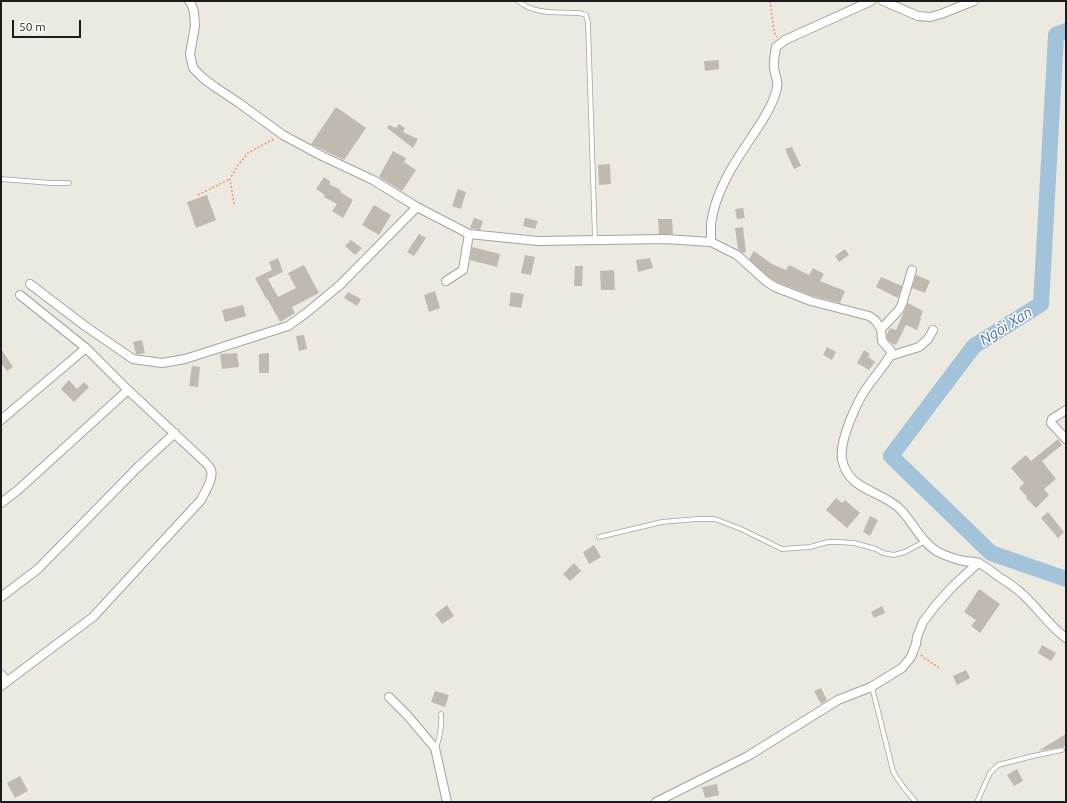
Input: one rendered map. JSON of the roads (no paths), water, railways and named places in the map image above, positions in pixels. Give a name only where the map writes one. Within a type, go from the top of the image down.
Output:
[{"type":"street","points":[[189,1],[194,12],[194,33],[190,54],[193,68],[215,87],[283,134],[322,156],[373,180],[417,207],[469,234],[538,241],[665,239],[711,242],[737,255],[767,282],[776,287],[811,301],[869,316],[875,320],[881,329],[882,341],[891,351],[890,356],[868,386],[855,410],[842,450],[842,458],[846,470],[856,483],[891,501],[900,509],[925,541],[936,550],[962,560],[978,563],[1019,591],[1066,638]]},
{"type":"street","points":[[711,242],[712,224],[716,202],[727,177],[769,110],[775,95],[778,84],[774,69],[776,47],[785,40],[871,1]]},
{"type":"street","points":[[883,1],[918,16],[930,17],[974,1]]},
{"type":"street","points":[[30,284],[85,326],[133,359],[162,363],[185,359],[288,326],[340,285],[417,207]]},
{"type":"street","points":[[446,281],[463,270],[469,234]]},
{"type":"street","points":[[881,329],[899,310],[912,270]]},
{"type":"street","points":[[1,674],[4,684],[93,617],[201,500],[211,480],[211,469],[205,462],[128,390],[86,348],[20,295]]},
{"type":"street","points":[[890,356],[919,347],[928,339],[933,330]]},
{"type":"street","points":[[1,420],[86,348]]},
{"type":"street","points":[[1,503],[18,490],[128,390]]},
{"type":"street","points":[[1066,410],[1052,419],[1051,423],[1066,439]]},
{"type":"street","points":[[1,597],[38,569],[137,468],[175,433]]},
{"type":"street","points":[[656,802],[748,756],[838,700],[871,687],[902,668],[911,657],[923,622],[953,586],[978,563]]},
{"type":"street","points":[[389,697],[436,748],[447,802]]},
{"type":"lane","points":[[518,1],[527,7],[543,12],[578,13],[586,15],[588,23],[596,240]]},
{"type":"lane","points":[[1,179],[69,183]]},
{"type":"lane","points":[[599,537],[662,522],[715,518],[782,549],[810,547],[828,542],[854,542],[876,549],[883,554],[894,555],[906,552],[925,541]]},
{"type":"lane","points":[[871,687],[893,771],[898,782],[916,802]]},
{"type":"lane","points":[[436,748],[442,722],[441,714]]},
{"type":"lane","points":[[977,802],[990,773],[998,765],[1062,750]]},
{"type":"waterway","name":"Ngòi Xan","points":[[1066,31],[1056,35],[1041,304],[974,346],[891,456],[991,553],[1066,579]]}]
